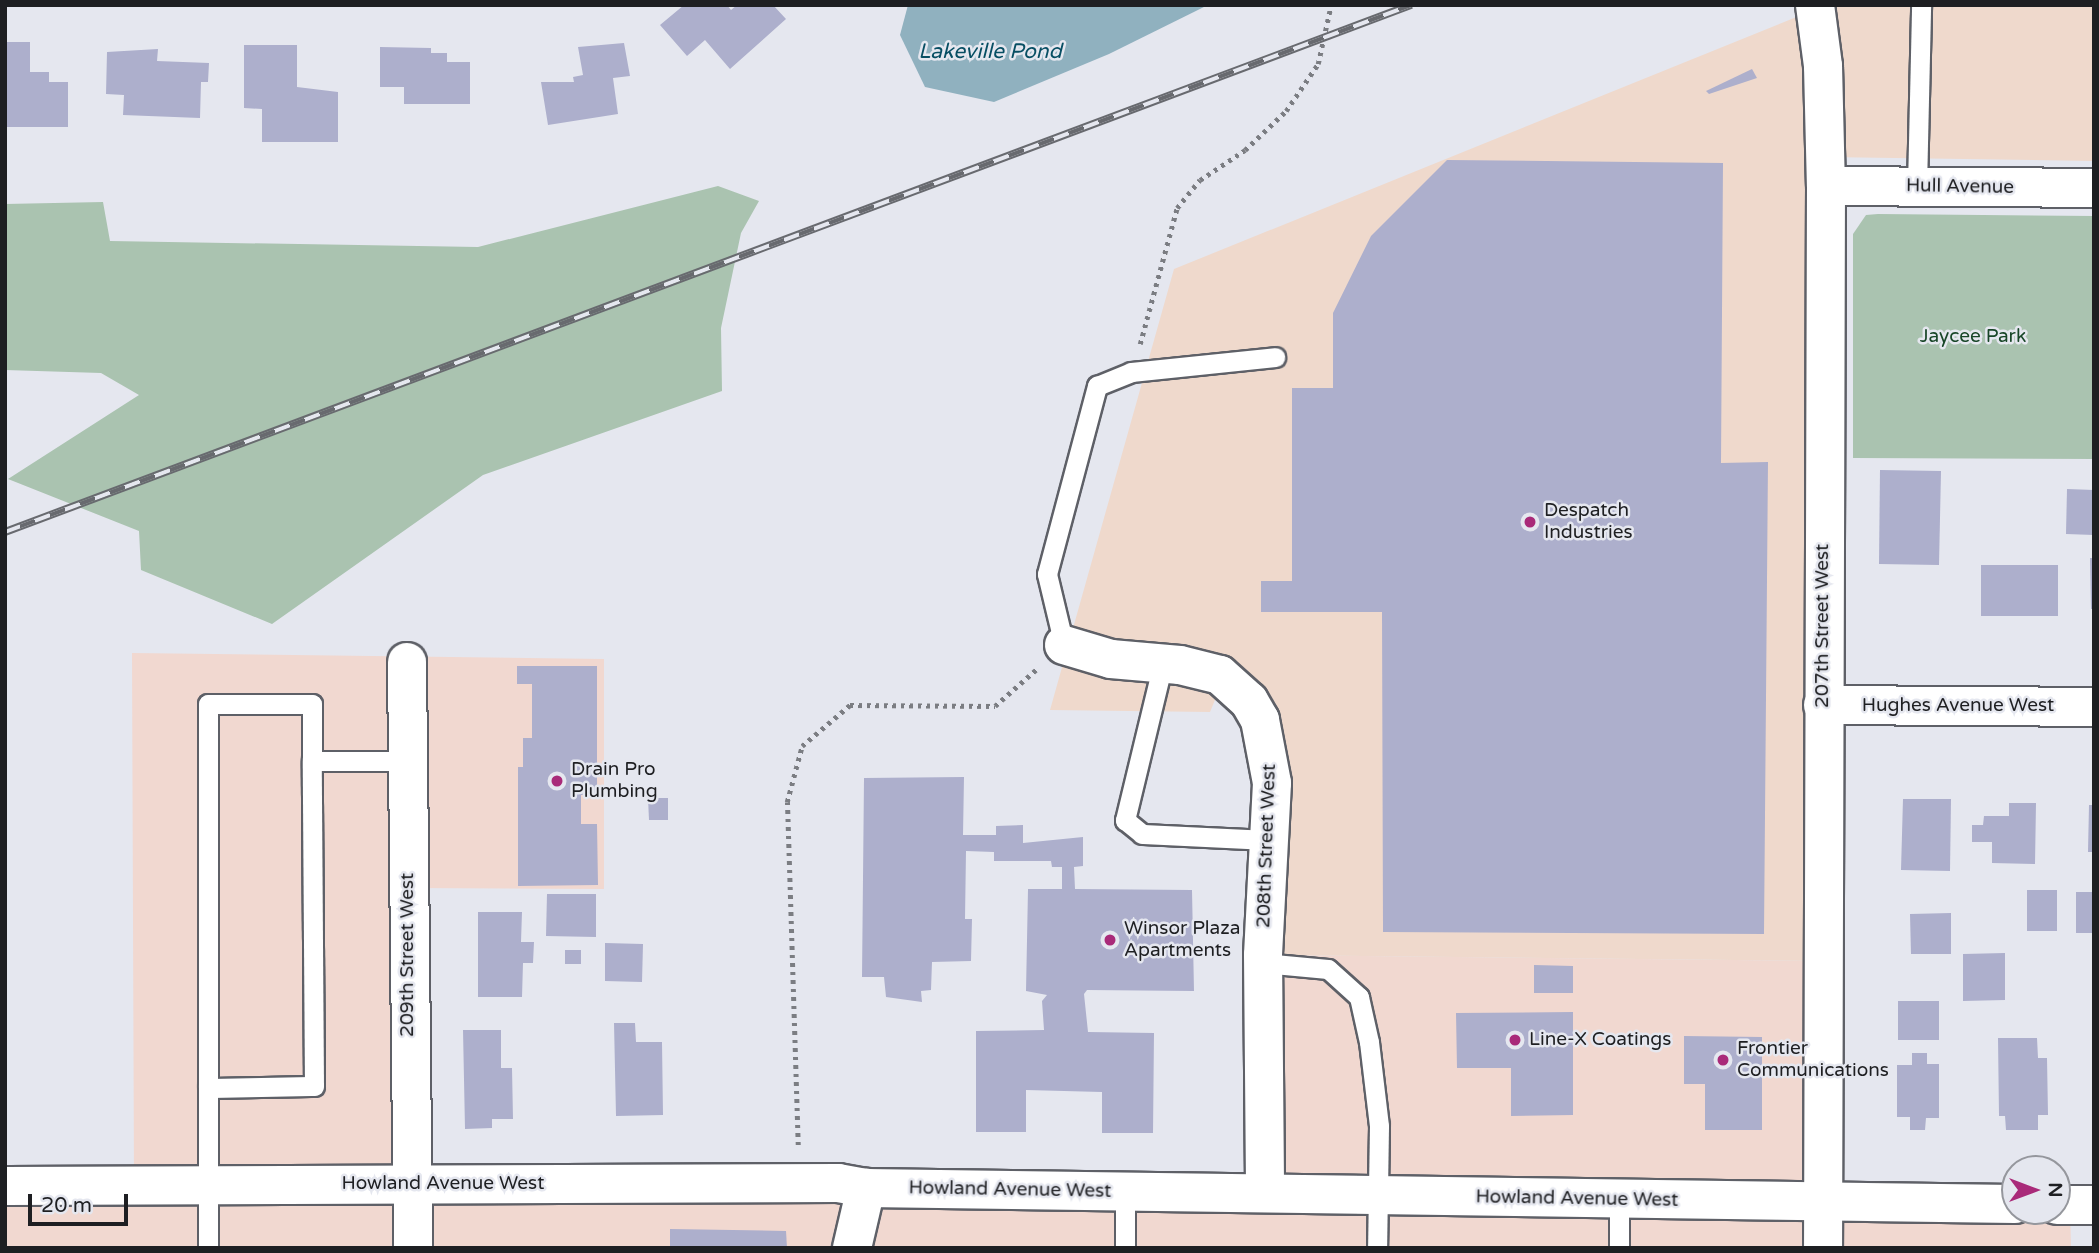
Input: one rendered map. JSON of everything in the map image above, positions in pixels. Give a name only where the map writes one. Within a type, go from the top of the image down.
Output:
[{"type":"street","name":"207th Street West","points":[[1815,5],[1823,66],[1826,186],[1824,1248]]},
{"type":"street","name":"Hull Avenue","points":[[1826,186],[2094,188]]},
{"type":"street","name":"208th Street West","points":[[1064,645],[1111,659],[1163,663],[1220,675],[1249,701],[1271,759],[1263,963],[1265,1193]]},
{"type":"street","name":"209th Street West","points":[[407,662],[408,1123],[413,1184],[413,1248]]},
{"type":"street","name":"Hughes Avenue West","points":[[1823,705],[2094,706]]},
{"type":"street","name":"Howland Avenue West","points":[[5,1186],[838,1183],[866,1188],[2001,1204]]},
{"type":"street","points":[[852,1248],[866,1188]]},
{"type":"street","points":[[2071,1205],[2094,1205]]},
{"type":"lane","points":[[1917,187],[1921,5]]},
{"type":"lane","points":[[1064,645],[1047,574],[1097,386],[1131,372],[1275,357]]},
{"type":"lane","points":[[1163,663],[1125,820],[1142,834],[1269,840]]},
{"type":"lane","points":[[208,1088],[314,1086],[312,705],[208,704],[208,1088],[208,1248]]},
{"type":"lane","points":[[312,761],[407,761]]},
{"type":"lane","points":[[1263,963],[1328,969],[1359,997],[1377,1098],[1377,1248]]},
{"type":"lane","points":[[1125,1192],[1125,1248]]},
{"type":"lane","points":[[1619,1200],[1619,1248]]},
{"type":"path","points":[[1131,372],[1177,208],[1200,180],[1245,150],[1286,111],[1318,64],[1331,5]]},
{"type":"path","points":[[798,1144],[787,802],[802,746],[850,705],[995,706],[1064,645]]},
{"type":"shaded area","points":[[1826,5],[2094,5],[2094,161],[1825,157],[1823,961],[1263,955],[1272,783],[1224,678],[1210,712],[1050,710],[1174,269]]},
{"type":"shaded area","points":[[132,653],[604,659],[604,889],[408,888],[413,1184],[1264,1193],[1263,955],[1823,961],[1823,1201],[2001,1210],[2001,1225],[2070,1225],[2071,1248],[5,1248],[5,1186],[134,1185]]},
{"type":"green space","points":[[718,186],[759,201],[741,233],[721,328],[722,391],[483,475],[272,624],[141,570],[139,531],[8,479],[139,395],[101,373],[5,370],[5,204],[103,202],[110,241],[478,247]]},
{"type":"green space","name":"Jaycee Park","points":[[1866,215],[2094,216],[2094,459],[1853,458],[1853,234]]},
{"type":"water","name":"Lakeville Pond","points":[[908,5],[1208,5],[1109,54],[994,102],[925,87],[900,35]]},
{"type":"building","points":[[684,5],[727,5],[731,10],[737,5],[773,5],[786,19],[730,69],[705,40],[687,56],[660,25]]},
{"type":"building","points":[[5,42],[30,42],[30,72],[49,72],[49,82],[68,82],[68,127],[5,127]]},
{"type":"building","points":[[624,43],[630,76],[613,78],[618,114],[548,125],[541,82],[574,82],[573,77],[583,75],[578,47]]},
{"type":"building","points":[[244,45],[297,45],[297,87],[338,92],[338,142],[262,142],[262,109],[244,108]]},
{"type":"building","points":[[380,47],[431,48],[431,53],[447,53],[447,62],[470,62],[470,104],[404,104],[404,87],[380,87]]},
{"type":"building","points":[[158,49],[157,61],[209,63],[208,82],[201,82],[200,118],[123,115],[124,95],[106,94],[107,52]]},
{"type":"building","points":[[1752,69],[1757,78],[1709,94],[1706,91]]},
{"type":"building","name":"Despatch Industries","points":[[1447,160],[1723,163],[1721,463],[1768,462],[1764,934],[1383,932],[1382,612],[1261,612],[1261,581],[1292,581],[1292,388],[1333,388],[1333,313],[1371,236]]},
{"type":"building","points":[[1880,470],[1941,471],[1939,565],[1879,564]]},
{"type":"building","points":[[2067,489],[2094,490],[2094,535],[2066,534]]},
{"type":"building","points":[[2090,558],[2094,558],[2094,609],[2091,609]]},
{"type":"building","points":[[1981,565],[2058,565],[2058,616],[1981,616]]},
{"type":"building","name":"Drain Pro Plumbing","points":[[517,666],[597,666],[597,795],[581,795],[581,824],[597,824],[598,885],[518,886],[518,767],[523,767],[523,738],[532,738],[532,684],[517,684]]},
{"type":"building","name":"Winsor Plaza Apartments","points":[[964,777],[963,835],[996,835],[996,826],[1023,825],[1023,843],[1083,837],[1083,866],[1074,867],[1075,889],[1192,890],[1194,991],[1087,990],[1084,994],[1088,1032],[1154,1033],[1153,1133],[1102,1133],[1102,1092],[1026,1090],[1026,1132],[976,1132],[976,1031],[1044,1030],[1042,1001],[1047,995],[1026,991],[1028,889],[1062,889],[1062,867],[1052,867],[1051,861],[994,861],[994,852],[966,851],[965,919],[972,919],[971,961],[932,962],[931,990],[921,991],[922,1002],[886,997],[884,977],[862,977],[864,778]]},
{"type":"building","points":[[648,798],[668,798],[668,820],[649,820]]},
{"type":"building","points":[[1903,799],[1951,799],[1950,871],[1901,870]]},
{"type":"building","points":[[2009,803],[2036,803],[2035,864],[1992,863],[1992,842],[1972,842],[1972,825],[1983,825],[1984,816],[2009,816]]},
{"type":"building","points":[[2089,805],[2094,805],[2094,852],[2088,852]]},
{"type":"building","points":[[2027,890],[2057,890],[2057,931],[2027,931]]},
{"type":"building","points":[[2076,892],[2094,892],[2094,933],[2076,933]]},
{"type":"building","points":[[547,894],[596,894],[596,937],[546,936]]},
{"type":"building","points":[[478,912],[522,912],[521,942],[534,942],[533,963],[523,963],[522,997],[478,997]]},
{"type":"building","points":[[1951,913],[1951,954],[1911,954],[1910,914]]},
{"type":"building","points":[[605,943],[643,944],[642,982],[605,981]]},
{"type":"building","points":[[565,950],[581,950],[581,964],[565,964]]},
{"type":"building","points":[[2005,953],[2005,1000],[1963,1001],[1963,954]]},
{"type":"building","points":[[1534,965],[1573,966],[1573,993],[1534,993]]},
{"type":"building","points":[[1898,1001],[1939,1001],[1939,1040],[1898,1040]]},
{"type":"building","name":"Line-X Coatings","points":[[1573,1012],[1573,1115],[1511,1116],[1511,1068],[1457,1068],[1456,1013]]},
{"type":"building","points":[[614,1023],[635,1023],[636,1042],[662,1042],[663,1115],[616,1116]]},
{"type":"building","points":[[463,1030],[501,1030],[501,1068],[512,1068],[513,1119],[492,1119],[492,1128],[465,1129]]},
{"type":"building","name":"Frontier Communications","points":[[1684,1036],[1762,1037],[1762,1130],[1705,1130],[1705,1084],[1684,1084]]},
{"type":"building","points":[[1998,1038],[2037,1038],[2038,1058],[2047,1058],[2048,1115],[2038,1115],[2038,1130],[2006,1130],[2005,1116],[1999,1116]]},
{"type":"building","points":[[1912,1053],[1927,1053],[1927,1064],[1939,1064],[1939,1118],[1926,1118],[1925,1130],[1910,1130],[1910,1117],[1897,1117],[1897,1065],[1912,1065]]},
{"type":"building","points":[[670,1229],[786,1231],[787,1248],[670,1248]]},
{"type":"railway","points":[[5,532],[1411,5]]},
{"type":"place","name":"Despatch Industries","points":[[1530,522]]},
{"type":"place","name":"Drain Pro Plumbing","points":[[557,781]]},
{"type":"place","name":"Winsor Plaza Apartments","points":[[1110,940]]},
{"type":"place","name":"Line-X Coatings","points":[[1515,1040]]},
{"type":"place","name":"Frontier Communications","points":[[1723,1060]]}]
